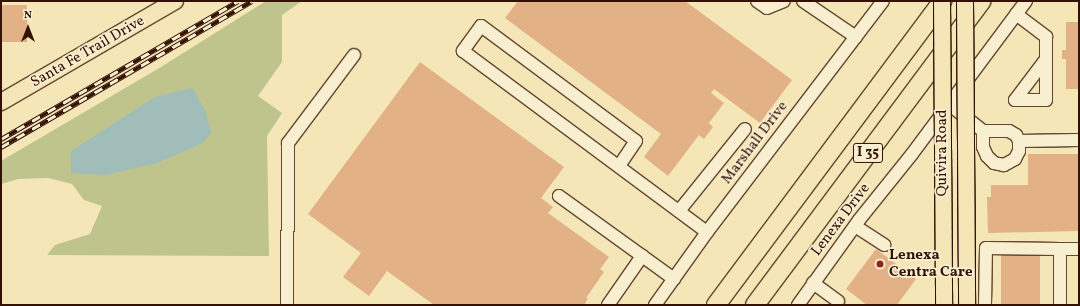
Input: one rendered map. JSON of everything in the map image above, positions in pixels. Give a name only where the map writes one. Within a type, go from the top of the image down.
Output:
[{"type":"highway","name":"I 35","points":[[716,305],[942,1]]},
{"type":"highway","name":"I 35","points":[[755,305],[982,1]]},
{"type":"main road","name":"Santa Fe Trail Drive","points":[[1,102],[175,1]]},
{"type":"main road","name":"Quivira Road","points":[[942,1],[944,305]]},
{"type":"main road","name":"Quivira Road","points":[[965,1],[967,305]]},
{"type":"street","points":[[756,1],[767,8],[784,1]]},
{"type":"street","points":[[803,1],[856,37]]},
{"type":"street","name":"Marshall Drive","points":[[655,305],[707,232],[883,1]]},
{"type":"street","name":"Lenexa Drive","points":[[798,305],[855,226],[950,105],[1026,1]]},
{"type":"street","points":[[1016,14],[1046,37],[1046,59]]},
{"type":"street","points":[[619,166],[636,142],[480,26],[463,51],[707,232]]},
{"type":"street","points":[[287,305],[288,143],[354,55]]},
{"type":"street","points":[[950,105],[983,131],[1009,131],[1016,135],[1019,141],[1019,151],[1015,160],[1004,165],[994,163],[987,156],[983,147],[983,131]]},
{"type":"street","points":[[679,211],[745,129]]},
{"type":"street","points":[[1019,141],[1079,140]]},
{"type":"street","points":[[559,196],[674,279]]},
{"type":"street","points":[[855,226],[884,245]]},
{"type":"street","points":[[985,305],[986,248],[1079,249]]},
{"type":"street","points":[[1060,249],[1060,305]]},
{"type":"street","points":[[608,305],[642,256]]},
{"type":"street","points":[[814,283],[838,301]]},
{"type":"green space","points":[[266,1],[302,1],[282,15],[282,62],[258,96],[282,113],[267,136],[269,256],[47,255],[55,245],[90,234],[102,206],[84,200],[72,184],[48,178],[18,179],[1,184],[1,161],[161,67]]},
{"type":"water","points":[[192,88],[205,110],[211,132],[203,143],[157,163],[106,175],[71,173],[71,151],[155,97]]},
{"type":"building","points":[[518,1],[685,1],[792,80],[760,123],[714,89],[711,93],[724,103],[709,123],[713,127],[704,139],[699,135],[668,176],[644,157],[661,134],[505,18]]},
{"type":"building","points":[[1,5],[27,5],[27,42],[1,42]]},
{"type":"building","points":[[1066,22],[1079,22],[1079,89],[1066,89],[1066,59],[1062,59],[1062,50],[1066,50]]},
{"type":"building","points":[[420,62],[564,167],[541,198],[553,207],[548,213],[609,257],[600,269],[604,272],[586,298],[588,299],[584,305],[434,305],[387,271],[369,296],[343,277],[361,253],[308,214]]},
{"type":"building","points":[[1028,154],[1079,154],[1079,231],[988,233],[987,197],[991,197],[991,185],[1028,185]]},
{"type":"building","name":"Lenexa Centra Care","points":[[876,249],[916,279],[897,305],[867,305],[846,289]]},
{"type":"building","points":[[1001,254],[1040,254],[1040,305],[1001,305]]},
{"type":"railway","points":[[1,139],[238,1]]},
{"type":"railway","points":[[1,147],[252,1]]},
{"type":"place","name":"Lenexa Centra Care","points":[[880,264]]}]
